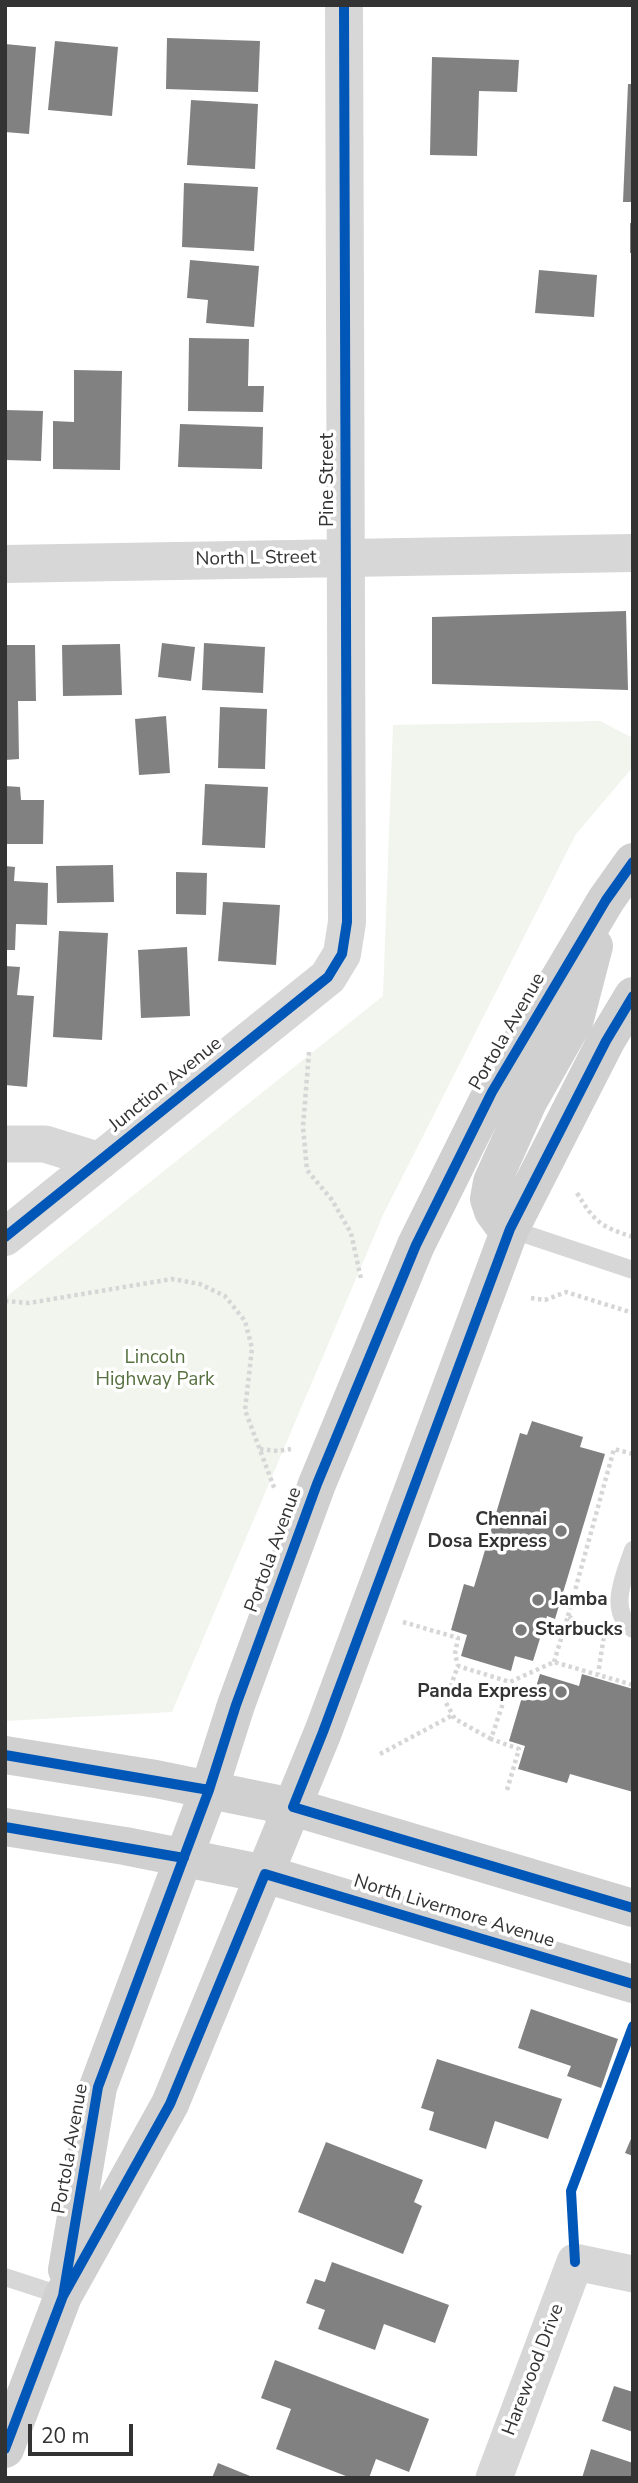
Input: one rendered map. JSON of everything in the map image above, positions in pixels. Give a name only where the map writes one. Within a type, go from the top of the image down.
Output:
[{"type":"main road","name":"Portola Avenue","points":[[63,2296],[98,2087],[209,1790],[236,1705],[317,1484],[416,1245],[492,1092],[606,900],[633,862]]},
{"type":"main road","points":[[510,1229],[493,1211],[489,1199],[492,1182],[528,1102],[575,1019],[606,900]]},
{"type":"main road","name":"Portola Avenue","points":[[9,2426],[63,2296],[170,2104],[323,1732],[510,1229],[606,1041],[633,996]]},
{"type":"main road","points":[[5,1755],[293,1807],[633,1908]]},
{"type":"main road","name":"North Livermore Avenue","points":[[5,1827],[265,1874],[633,1984]]},
{"type":"street","name":"Pine Street","points":[[342,954],[348,922],[344,5]]},
{"type":"street","name":"North L Street","points":[[5,564],[633,553]]},
{"type":"street","name":"Junction Avenue","points":[[5,1237],[328,976],[342,954]]},
{"type":"street","points":[[5,1144],[45,1144],[100,1161]]},
{"type":"street","name":"Harewood Drive","points":[[494,2478],[575,2262],[633,2274]]},
{"type":"lane","points":[[510,1229],[633,1269]]},
{"type":"lane","points":[[633,1550],[618,1600],[625,1624],[633,1629]]},
{"type":"lane","points":[[5,2277],[63,2296]]},
{"type":"path","points":[[309,1052],[303,1127],[307,1170],[332,1200],[351,1233],[364,1290]]},
{"type":"path","points":[[577,1193],[594,1219],[609,1229],[633,1237]]},
{"type":"path","points":[[5,1301],[29,1303],[172,1279],[200,1284],[225,1296],[245,1321],[252,1348],[245,1410],[276,1492]]},
{"type":"path","points":[[531,1298],[545,1300],[566,1292],[633,1313]]},
{"type":"path","points":[[260,1448],[278,1451],[302,1448]]},
{"type":"path","points":[[554,1662],[614,1449],[633,1454]]},
{"type":"path","points":[[568,1616],[604,1636],[598,1674]]},
{"type":"path","points":[[403,1622],[458,1638],[458,1666],[445,1701],[455,1719],[491,1739],[519,1749],[507,1790]]},
{"type":"path","points":[[458,1666],[510,1682],[554,1662],[633,1685]]},
{"type":"path","points":[[491,1739],[510,1682]]},
{"type":"path","points":[[380,1754],[453,1715]]},
{"type":"green space","name":"Lincoln Highway Park","points":[[600,721],[633,738],[633,767],[576,834],[383,1215],[172,1712],[5,1721],[5,1298],[383,996],[393,725]]},
{"type":"building","points":[[167,38],[260,41],[258,92],[166,89]]},
{"type":"building","points":[[55,41],[118,47],[112,116],[48,110]]},
{"type":"building","points":[[5,44],[36,47],[29,134],[5,132]]},
{"type":"building","points":[[432,57],[519,60],[517,92],[479,91],[477,156],[430,155]]},
{"type":"building","points":[[628,84],[633,84],[633,202],[623,202]]},
{"type":"building","points":[[191,100],[258,104],[255,169],[187,165]]},
{"type":"building","points":[[184,183],[258,187],[254,251],[182,247]]},
{"type":"building","points":[[630,223],[633,223],[633,253],[630,253]]},
{"type":"building","points":[[190,260],[259,266],[254,327],[206,323],[208,300],[187,298]]},
{"type":"building","points":[[539,270],[597,275],[594,317],[535,313]]},
{"type":"building","points":[[189,338],[249,339],[248,386],[264,386],[263,412],[188,411]]},
{"type":"building","points":[[74,370],[122,371],[120,470],[53,469],[53,421],[74,422]]},
{"type":"building","points":[[5,410],[43,411],[41,461],[5,460]]},
{"type":"building","points":[[180,424],[263,427],[262,469],[178,467]]},
{"type":"building","points":[[626,611],[628,690],[432,684],[432,617]]},
{"type":"building","points":[[162,643],[195,647],[191,681],[158,677]]},
{"type":"building","points":[[204,643],[265,647],[263,693],[202,690]]},
{"type":"building","points":[[120,644],[122,695],[63,696],[62,645]]},
{"type":"building","points":[[5,645],[35,645],[36,701],[18,701],[19,759],[5,760]]},
{"type":"building","points":[[220,707],[267,709],[265,769],[218,768]]},
{"type":"building","points":[[166,716],[170,773],[139,775],[135,719]]},
{"type":"building","points":[[205,784],[268,787],[265,848],[202,845]]},
{"type":"building","points":[[5,786],[20,787],[21,800],[44,800],[43,844],[5,844]]},
{"type":"building","points":[[113,865],[114,902],[57,903],[56,866]]},
{"type":"building","points":[[5,866],[15,867],[14,881],[48,883],[47,925],[16,924],[15,950],[5,950]]},
{"type":"building","points":[[176,872],[207,873],[206,915],[176,914]]},
{"type":"building","points":[[223,902],[280,905],[276,965],[218,961]]},
{"type":"building","points":[[59,931],[108,933],[102,1040],[53,1037]]},
{"type":"building","points":[[187,947],[190,1016],[141,1018],[138,950]]},
{"type":"building","points":[[5,966],[20,967],[17,995],[34,996],[27,1087],[5,1085]]},
{"type":"building","points":[[532,1421],[583,1437],[580,1447],[605,1454],[555,1619],[547,1616],[533,1661],[515,1656],[511,1671],[461,1656],[467,1635],[451,1630],[464,1584],[474,1587],[520,1433],[527,1435]]},
{"type":"building","points":[[540,1674],[579,1686],[582,1674],[633,1689],[633,1792],[570,1774],[567,1783],[518,1769],[525,1746],[509,1741],[525,1687],[535,1690]]},
{"type":"building","points":[[531,2009],[618,2039],[601,2088],[567,2076],[571,2066],[518,2048]]},
{"type":"building","points":[[437,2059],[562,2099],[548,2139],[495,2121],[486,2149],[429,2130],[434,2112],[421,2108]]},
{"type":"building","points":[[633,2134],[633,2156],[625,2153]]},
{"type":"building","points":[[326,2142],[423,2180],[414,2202],[422,2206],[403,2254],[298,2212]]},
{"type":"building","points":[[332,2262],[449,2305],[435,2343],[384,2324],[375,2350],[318,2329],[325,2310],[306,2303],[315,2279],[325,2282]]},
{"type":"building","points":[[275,2360],[429,2419],[409,2472],[376,2459],[369,2478],[351,2478],[276,2449],[291,2409],[261,2398]]},
{"type":"building","points":[[614,2386],[633,2392],[633,2432],[602,2421]]},
{"type":"building","points":[[591,2449],[633,2463],[633,2478],[582,2478]]},
{"type":"building","points":[[218,2463],[255,2478],[212,2478]]},
{"type":"cycle path","points":[[5,1237],[328,977],[342,954],[347,922],[344,5]]},
{"type":"cycle path","points":[[63,2296],[98,2087],[209,1790],[236,1705],[317,1484],[416,1245],[492,1092],[606,900],[633,862]]},
{"type":"cycle path","points":[[633,996],[606,1041],[510,1229],[293,1807],[633,1908]]},
{"type":"cycle path","points":[[5,1755],[209,1790]]},
{"type":"cycle path","points":[[5,1827],[184,1858]]},
{"type":"cycle path","points":[[5,2449],[63,2296],[170,2104],[265,1874],[633,1984]]},
{"type":"cycle path","points":[[575,2262],[571,2191],[633,2026]]},
{"type":"place","name":"Chennai Dosa Express","points":[[561,1531]]},
{"type":"place","name":"Jamba","points":[[538,1600]]},
{"type":"place","name":"Starbucks","points":[[521,1630]]},
{"type":"place","name":"Panda Express","points":[[561,1692]]}]
